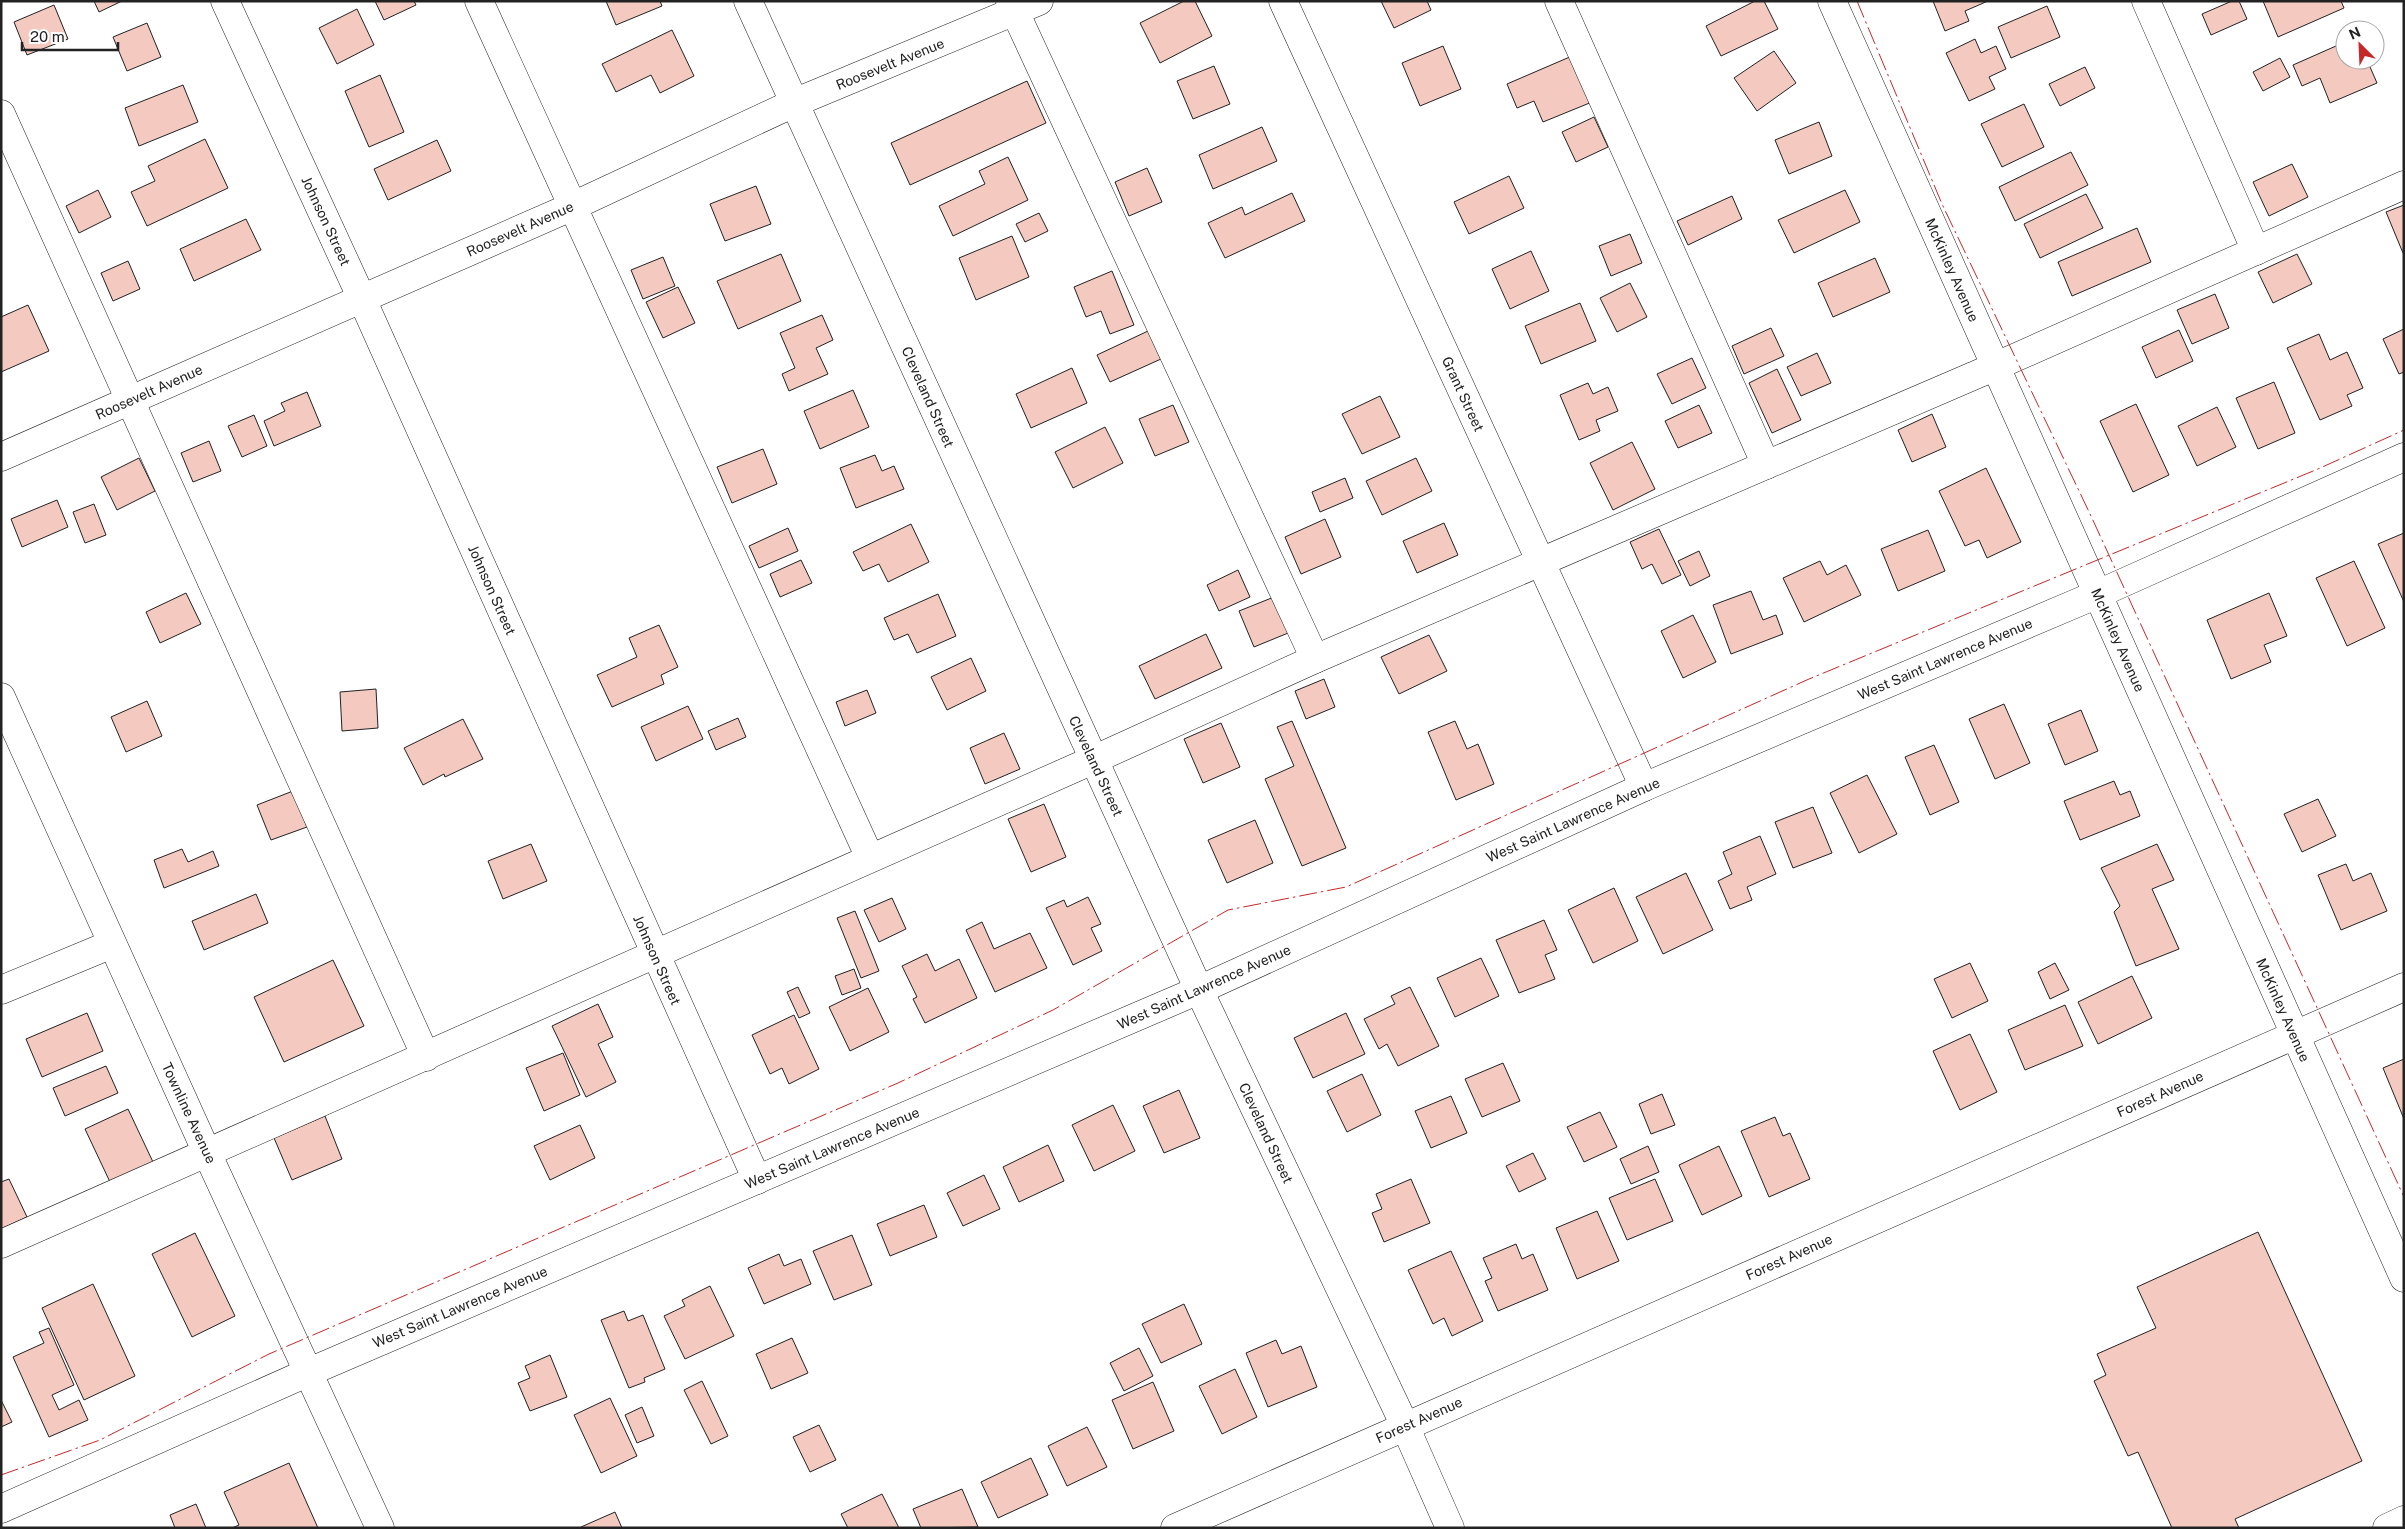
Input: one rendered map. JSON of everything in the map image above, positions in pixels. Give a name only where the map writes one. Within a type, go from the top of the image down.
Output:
[{"type":"street","name":"Johnson Street","points":[[225,1],[362,299],[654,956],[757,1180]]},
{"type":"street","points":[[479,1],[870,858]]},
{"type":"street","name":"Cleveland Street","points":[[748,1],[1093,760],[1199,990],[1405,1426],[1450,1528]]},
{"type":"street","name":"Grant Street","points":[[1282,1],[1644,787]]},
{"type":"street","points":[[1559,1],[1766,465]]},
{"type":"street","name":"McKinley Avenue","points":[[1832,1],[1994,367],[2098,594],[2404,1278]]},
{"type":"street","points":[[2146,1],[2256,251]]},
{"type":"street","name":"Roosevelt Avenue","points":[[1,457],[571,206],[794,103],[1021,5]]},
{"type":"street","points":[[1021,5],[1315,659]]},
{"type":"street","points":[[1,114],[426,1057]]},
{"type":"street","points":[[1,1244],[654,956],[1315,659],[1994,367],[2404,185]]},
{"type":"street","name":"West Saint Lawrence Avenue","points":[[1,1509],[309,1372],[1199,990],[1644,787],[2098,594],[2404,457]]},
{"type":"street","name":"Townline Avenue","points":[[4,710],[380,1528]]},
{"type":"street","points":[[1,990],[112,944]]},
{"type":"street","name":"Forest Avenue","points":[[1175,1528],[2404,987]]},
{"type":"street","points":[[2387,1528],[2404,1520]]},
{"type":"building","points":[[94,1],[122,1],[99,12]]},
{"type":"building","points":[[375,1],[414,1],[416,5],[384,20]]},
{"type":"building","points":[[606,1],[660,1],[662,6],[616,25]]},
{"type":"building","points":[[1184,1],[1195,1],[1212,36],[1160,63],[1140,23]]},
{"type":"building","points":[[1381,1],[1427,1],[1431,10],[1394,28]]},
{"type":"building","points":[[1755,1],[1764,1],[1778,29],[1721,56],[1706,26]]},
{"type":"building","points":[[1933,1],[1988,1],[1965,11],[1969,21],[1945,31]]},
{"type":"building","points":[[2232,1],[2239,1],[2247,19],[2211,35],[2202,14]]},
{"type":"building","points":[[2263,1],[2341,1],[2344,8],[2278,37]]},
{"type":"building","points":[[54,5],[68,39],[27,55],[14,22]]},
{"type":"building","points":[[2047,6],[2060,37],[2011,58],[1998,27]]},
{"type":"building","points":[[357,9],[374,45],[337,64],[319,28]]},
{"type":"building","points":[[147,23],[161,57],[127,71],[113,37]]},
{"type":"building","points":[[672,30],[694,76],[660,93],[651,75],[616,92],[602,64]]},
{"type":"building","points":[[1975,39],[1981,53],[1996,46],[2006,69],[1989,77],[1995,89],[1969,101],[1946,53]]},
{"type":"building","points":[[1443,46],[1461,89],[1420,106],[1402,63]]},
{"type":"building","points":[[2335,46],[2335,70],[2371,70],[2377,83],[2330,103],[2320,78],[2302,86],[2293,65]]},
{"type":"building","points":[[1774,51],[1796,83],[1757,111],[1734,78]]},
{"type":"building","points":[[1572,56],[1592,102],[1543,122],[1534,101],[1517,108],[1507,84]]},
{"type":"building","points":[[2280,58],[2290,77],[2263,91],[2253,72]]},
{"type":"building","points":[[1214,66],[1230,104],[1193,119],[1177,81]]},
{"type":"building","points":[[2085,67],[2095,88],[2060,106],[2049,84]]},
{"type":"building","points":[[380,75],[404,132],[369,147],[345,91]]},
{"type":"building","points":[[1027,81],[1046,123],[910,185],[891,143]]},
{"type":"building","points":[[183,85],[198,122],[139,146],[125,108]]},
{"type":"building","points":[[2024,104],[2044,147],[2002,167],[1981,124]]},
{"type":"building","points":[[1594,117],[1608,147],[1576,162],[1562,132]]},
{"type":"building","points":[[1819,122],[1832,156],[1789,174],[1775,140]]},
{"type":"building","points":[[1262,127],[1277,161],[1213,189],[1199,155]]},
{"type":"building","points":[[205,139],[228,188],[147,226],[131,192],[155,181],[148,166]]},
{"type":"building","points":[[437,140],[451,171],[388,200],[374,169]]},
{"type":"building","points":[[2071,152],[2088,185],[2015,221],[1999,187]]},
{"type":"building","points":[[1008,157],[1028,200],[953,236],[939,206],[985,184],[979,171]]},
{"type":"building","points":[[2292,164],[2308,197],[2269,216],[2253,182]]},
{"type":"building","points":[[1147,168],[1162,202],[1129,216],[1115,182]]},
{"type":"building","points":[[1509,176],[1524,208],[1469,234],[1454,202]]},
{"type":"building","points":[[756,186],[771,224],[725,241],[710,204]]},
{"type":"building","points":[[98,190],[111,217],[79,233],[66,206]]},
{"type":"building","points":[[1845,190],[1860,222],[1794,253],[1778,220]]},
{"type":"building","points":[[1292,193],[1305,221],[1225,258],[1208,223],[1242,207],[1245,215]]},
{"type":"building","points":[[2086,194],[2103,228],[2040,258],[2024,224]]},
{"type":"building","points":[[1732,196],[1742,219],[1688,245],[1677,221]]},
{"type":"building","points":[[2404,205],[2404,253],[2403,253],[2386,212]]},
{"type":"building","points":[[1039,213],[1048,231],[1025,242],[1016,224]]},
{"type":"building","points":[[246,219],[261,250],[194,281],[180,249]]},
{"type":"building","points":[[2137,228],[2151,262],[2072,296],[2058,262]]},
{"type":"building","points":[[1630,234],[1642,263],[1611,276],[1599,246]]},
{"type":"building","points":[[1012,236],[1029,277],[976,300],[959,258]]},
{"type":"building","points":[[1531,251],[1549,291],[1510,309],[1492,269]]},
{"type":"building","points":[[781,254],[801,301],[738,329],[717,281]]},
{"type":"building","points":[[2297,254],[2312,284],[2273,303],[2258,272]]},
{"type":"building","points":[[663,257],[675,286],[643,299],[631,270]]},
{"type":"building","points":[[1875,258],[1890,292],[1833,317],[1818,283]]},
{"type":"building","points":[[128,261],[140,289],[113,301],[101,273]]},
{"type":"building","points":[[1112,271],[1134,325],[1110,334],[1101,311],[1086,317],[1074,287]]},
{"type":"building","points":[[1630,283],[1647,317],[1617,332],[1600,298]]},
{"type":"building","points":[[678,287],[695,323],[663,338],[646,302]]},
{"type":"building","points":[[2215,294],[2229,328],[2192,344],[2177,310]]},
{"type":"building","points":[[1580,303],[1596,341],[1541,364],[1525,326]]},
{"type":"building","points":[[28,305],[49,351],[1,372],[1,317]]},
{"type":"building","points":[[822,315],[833,340],[816,348],[828,374],[789,391],[782,374],[795,368],[780,333]]},
{"type":"building","points":[[1771,328],[1784,356],[1744,374],[1732,346]]},
{"type":"building","points":[[2404,329],[2404,372],[2399,374],[2383,339]]},
{"type":"building","points":[[2179,330],[2193,361],[2156,378],[2142,347]]},
{"type":"building","points":[[1148,331],[1161,359],[1110,382],[1097,355]]},
{"type":"building","points":[[2319,334],[2330,360],[2347,352],[2363,388],[2347,395],[2352,406],[2320,420],[2287,348]]},
{"type":"building","points":[[1817,353],[1831,383],[1801,396],[1787,367]]},
{"type":"building","points":[[1692,358],[1706,388],[1672,404],[1657,374]]},
{"type":"building","points":[[1072,368],[1087,403],[1031,428],[1016,394]]},
{"type":"building","points":[[1777,369],[1801,420],[1772,433],[1749,383]]},
{"type":"building","points":[[2274,382],[2295,433],[2258,449],[2236,398]]},
{"type":"building","points":[[1588,383],[1593,394],[1608,387],[1618,411],[1596,420],[1600,431],[1579,440],[1560,395]]},
{"type":"building","points":[[853,390],[869,427],[820,449],[804,411]]},
{"type":"building","points":[[307,392],[321,426],[274,446],[264,421],[285,411],[281,403]]},
{"type":"building","points":[[1380,396],[1400,437],[1362,454],[1342,414]]},
{"type":"building","points":[[2136,404],[2169,475],[2133,492],[2100,421]]},
{"type":"building","points":[[1173,405],[1189,442],[1155,456],[1139,419]]},
{"type":"building","points":[[1699,405],[1712,433],[1678,448],[1665,421]]},
{"type":"building","points":[[2217,407],[2236,447],[2197,466],[2178,426]]},
{"type":"building","points":[[1932,414],[1946,447],[1912,462],[1898,430]]},
{"type":"building","points":[[254,415],[267,446],[242,457],[228,426]]},
{"type":"building","points":[[1105,427],[1123,463],[1073,488],[1055,452]]},
{"type":"building","points":[[209,441],[221,471],[193,482],[181,453]]},
{"type":"building","points":[[1632,442],[1655,489],[1613,510],[1590,463]]},
{"type":"building","points":[[763,449],[777,484],[732,503],[717,467]]},
{"type":"building","points":[[875,455],[882,471],[894,466],[904,489],[856,508],[840,468]]},
{"type":"building","points":[[139,458],[155,491],[117,510],[101,477]]},
{"type":"building","points":[[1416,458],[1432,491],[1382,515],[1366,481]]},
{"type":"building","points":[[1986,468],[2021,542],[1987,558],[1979,540],[1965,546],[1939,491]]},
{"type":"building","points":[[1345,478],[1353,498],[1320,512],[1312,492]]},
{"type":"building","points":[[57,500],[68,527],[22,547],[11,519]]},
{"type":"building","points":[[94,504],[106,535],[85,543],[73,512]]},
{"type":"building","points":[[1325,519],[1341,557],[1301,574],[1285,537]]},
{"type":"building","points":[[1444,523],[1458,555],[1417,573],[1403,541]]},
{"type":"building","points":[[911,524],[929,562],[888,582],[879,564],[863,571],[853,552]]},
{"type":"building","points":[[788,528],[798,551],[759,568],[749,546]]},
{"type":"building","points":[[1659,529],[1681,575],[1662,584],[1652,564],[1642,569],[1630,542]]},
{"type":"building","points":[[1928,530],[1945,571],[1898,591],[1881,549]]},
{"type":"building","points":[[2404,533],[2404,602],[2378,544]]},
{"type":"building","points":[[1699,551],[1710,576],[1690,586],[1678,561]]},
{"type":"building","points":[[801,560],[812,583],[780,597],[770,574]]},
{"type":"building","points":[[1820,561],[1827,575],[1846,565],[1861,595],[1804,622],[1783,578]]},
{"type":"building","points":[[2354,561],[2385,628],[2347,646],[2316,578]]},
{"type":"building","points":[[1238,570],[1250,597],[1219,611],[1207,585]]},
{"type":"building","points":[[1751,591],[1763,620],[1776,615],[1783,634],[1731,654],[1713,605]]},
{"type":"building","points":[[186,593],[201,624],[160,643],[146,612]]},
{"type":"building","points":[[2269,593],[2287,636],[2264,645],[2271,662],[2231,679],[2207,620]]},
{"type":"building","points":[[938,594],[956,636],[917,653],[908,634],[894,640],[884,618]]},
{"type":"building","points":[[1279,595],[1293,631],[1254,647],[1239,611]]},
{"type":"building","points":[[1693,615],[1716,662],[1683,678],[1661,631]]},
{"type":"building","points":[[659,625],[678,667],[661,675],[664,684],[612,707],[597,675],[637,657],[629,638]]},
{"type":"building","points":[[1206,634],[1222,668],[1155,699],[1139,666]]},
{"type":"building","points":[[1429,635],[1447,671],[1399,694],[1381,657]]},
{"type":"building","points":[[971,658],[986,691],[947,710],[931,677]]},
{"type":"building","points":[[1324,679],[1335,707],[1306,719],[1295,691]]},
{"type":"building","points":[[376,689],[378,728],[342,731],[340,692]]},
{"type":"building","points":[[867,690],[876,713],[845,726],[836,702]]},
{"type":"building","points":[[147,701],[162,736],[126,752],[111,717]]},
{"type":"building","points":[[2004,704],[2030,763],[1995,779],[1969,719]]},
{"type":"building","points":[[688,706],[703,739],[656,761],[641,727]]},
{"type":"building","points":[[2081,710],[2098,751],[2065,765],[2048,724]]},
{"type":"building","points":[[738,718],[746,737],[716,750],[708,731]]},
{"type":"building","points":[[463,719],[483,759],[445,777],[444,774],[423,785],[404,748]]},
{"type":"building","points":[[1292,721],[1346,848],[1302,866],[1265,779],[1294,766],[1277,727]]},
{"type":"building","points":[[1455,721],[1467,749],[1478,744],[1494,784],[1456,800],[1428,732]]},
{"type":"building","points":[[1221,723],[1240,767],[1203,783],[1184,739]]},
{"type":"building","points":[[1004,733],[1020,769],[985,784],[970,748]]},
{"type":"building","points":[[1934,745],[1959,802],[1930,815],[1905,757]]},
{"type":"building","points":[[1867,775],[1897,834],[1859,853],[1830,793]]},
{"type":"building","points":[[2114,781],[2120,795],[2130,791],[2140,816],[2080,840],[2064,801]]},
{"type":"building","points":[[293,791],[307,827],[271,840],[257,805]]},
{"type":"building","points":[[2318,799],[2336,836],[2302,852],[2284,814]]},
{"type":"building","points":[[1044,804],[1066,857],[1031,872],[1008,819]]},
{"type":"building","points":[[1813,807],[1832,853],[1793,868],[1775,822]]},
{"type":"building","points":[[1255,820],[1273,863],[1227,883],[1208,840]]},
{"type":"building","points":[[1760,836],[1776,874],[1747,887],[1752,900],[1730,909],[1718,881],[1732,874],[1723,852]]},
{"type":"building","points":[[531,844],[547,881],[503,899],[488,861]]},
{"type":"building","points":[[2157,844],[2174,880],[2152,889],[2179,949],[2136,966],[2114,912],[2120,906],[2101,868]]},
{"type":"building","points":[[182,849],[188,862],[213,851],[219,866],[164,888],[154,860]]},
{"type":"building","points":[[2346,864],[2353,881],[2371,873],[2387,911],[2341,930],[2318,875]]},
{"type":"building","points":[[1686,873],[1713,930],[1663,954],[1636,897]]},
{"type":"building","points":[[1614,888],[1638,941],[1593,963],[1568,910]]},
{"type":"building","points":[[256,894],[268,923],[204,950],[192,921]]},
{"type":"building","points":[[1088,897],[1101,924],[1091,928],[1102,951],[1073,965],[1046,908],[1064,900],[1067,907]]},
{"type":"building","points":[[892,898],[906,929],[879,942],[864,910]]},
{"type":"building","points":[[855,911],[879,971],[861,978],[837,918]]},
{"type":"building","points":[[1544,920],[1557,950],[1545,955],[1555,979],[1519,993],[1496,940]]},
{"type":"building","points":[[982,922],[994,949],[1030,933],[1047,968],[995,992],[966,930]]},
{"type":"building","points":[[927,954],[935,971],[959,959],[977,998],[925,1023],[913,999],[917,997],[902,966]]},
{"type":"building","points":[[1481,958],[1499,996],[1455,1017],[1437,978]]},
{"type":"building","points":[[333,960],[364,1026],[284,1062],[254,997]]},
{"type":"building","points":[[1970,963],[1988,1001],[1952,1018],[1934,979]]},
{"type":"building","points":[[2055,963],[2069,990],[2050,999],[2038,972]]},
{"type":"building","points":[[854,969],[861,988],[842,995],[835,976]]},
{"type":"building","points":[[2132,976],[2152,1018],[2098,1044],[2078,1002]]},
{"type":"building","points":[[798,987],[810,1013],[799,1018],[787,992]]},
{"type":"building","points":[[1410,987],[1439,1046],[1398,1066],[1387,1044],[1379,1049],[1364,1019],[1395,1004],[1391,996]]},
{"type":"building","points":[[868,988],[889,1032],[850,1051],[829,1007]]},
{"type":"building","points":[[598,1004],[613,1037],[598,1044],[616,1082],[586,1097],[552,1026]]},
{"type":"building","points":[[2065,1005],[2083,1046],[2025,1070],[2008,1030]]},
{"type":"building","points":[[87,1013],[103,1051],[42,1077],[26,1039]]},
{"type":"building","points":[[1346,1013],[1365,1054],[1313,1078],[1294,1038]]},
{"type":"building","points":[[794,1015],[819,1069],[789,1084],[782,1068],[770,1074],[752,1035]]},
{"type":"building","points":[[1970,1034],[1997,1092],[1960,1110],[1933,1051]]},
{"type":"building","points":[[563,1053],[580,1095],[544,1111],[526,1068]]},
{"type":"building","points":[[2404,1059],[2404,1119],[2383,1068]]},
{"type":"building","points":[[1503,1063],[1520,1101],[1482,1117],[1465,1079]]},
{"type":"building","points":[[106,1066],[118,1093],[65,1116],[53,1088]]},
{"type":"building","points":[[1362,1074],[1381,1115],[1347,1132],[1327,1091]]},
{"type":"building","points":[[1179,1090],[1200,1138],[1164,1153],[1143,1106]]},
{"type":"building","points":[[1662,1094],[1675,1125],[1651,1134],[1639,1104]]},
{"type":"building","points":[[1451,1096],[1467,1133],[1431,1148],[1415,1111]]},
{"type":"building","points":[[1113,1105],[1135,1151],[1094,1171],[1072,1125]]},
{"type":"building","points":[[128,1109],[153,1162],[110,1182],[85,1129]]},
{"type":"building","points":[[1600,1112],[1617,1147],[1584,1162],[1567,1127]]},
{"type":"building","points":[[325,1116],[342,1159],[292,1180],[274,1138]]},
{"type":"building","points":[[1775,1117],[1783,1136],[1790,1133],[1810,1179],[1769,1197],[1741,1131]]},
{"type":"building","points":[[580,1125],[595,1158],[550,1180],[534,1146]]},
{"type":"building","points":[[1048,1145],[1064,1181],[1019,1202],[1003,1167]]},
{"type":"building","points":[[1648,1146],[1659,1172],[1631,1184],[1620,1159]]},
{"type":"building","points":[[1719,1146],[1742,1196],[1702,1215],[1679,1165]]},
{"type":"building","points":[[1533,1153],[1546,1179],[1519,1192],[1506,1166]]},
{"type":"building","points":[[984,1175],[1000,1209],[963,1226],[947,1193]]},
{"type":"building","points":[[9,1179],[27,1217],[1,1229],[1,1182]]},
{"type":"building","points":[[1411,1179],[1430,1223],[1384,1242],[1372,1213],[1382,1209],[1376,1194]]},
{"type":"building","points":[[1655,1179],[1673,1221],[1627,1240],[1609,1198]]},
{"type":"building","points":[[924,1205],[937,1237],[890,1256],[877,1224]]},
{"type":"building","points":[[1597,1211],[1619,1261],[1577,1279],[1556,1228]]},
{"type":"building","points":[[2258,1232],[2362,1461],[2235,1519],[2239,1528],[2172,1528],[2138,1452],[2128,1456],[2094,1381],[2106,1375],[2097,1354],[2156,1328],[2137,1287]]},
{"type":"building","points":[[195,1233],[235,1316],[192,1337],[152,1254]]},
{"type":"building","points":[[852,1235],[872,1285],[834,1300],[813,1251]]},
{"type":"building","points":[[1516,1244],[1522,1259],[1533,1254],[1548,1290],[1498,1311],[1485,1281],[1492,1278],[1483,1258]]},
{"type":"building","points":[[1451,1251],[1483,1321],[1452,1336],[1444,1318],[1433,1324],[1408,1270]]},
{"type":"building","points":[[779,1254],[784,1266],[801,1259],[811,1284],[764,1304],[748,1268]]},
{"type":"building","points":[[93,1284],[135,1376],[84,1400],[42,1308]]},
{"type":"building","points":[[710,1286],[734,1336],[685,1359],[664,1316],[685,1306],[682,1300]]},
{"type":"building","points":[[1184,1304],[1202,1344],[1161,1363],[1142,1324]]},
{"type":"building","points":[[624,1311],[628,1321],[643,1315],[665,1369],[644,1378],[645,1382],[629,1388],[601,1320]]},
{"type":"building","points":[[49,1328],[74,1385],[52,1395],[59,1410],[79,1400],[88,1420],[49,1437],[13,1357],[44,1343],[39,1332]]},
{"type":"building","points":[[792,1338],[808,1373],[771,1389],[756,1354]]},
{"type":"building","points":[[1276,1340],[1282,1354],[1301,1346],[1317,1387],[1268,1407],[1246,1353]]},
{"type":"building","points":[[1139,1348],[1153,1376],[1124,1391],[1110,1363]]},
{"type":"building","points":[[550,1355],[567,1397],[530,1411],[518,1383],[530,1378],[525,1366]]},
{"type":"building","points":[[1235,1369],[1257,1417],[1222,1434],[1199,1386]]},
{"type":"building","points":[[702,1381],[728,1436],[711,1444],[684,1390]]},
{"type":"building","points":[[1153,1382],[1174,1431],[1133,1449],[1112,1400]]},
{"type":"building","points":[[610,1398],[637,1456],[601,1473],[574,1415]]},
{"type":"building","points":[[1,1400],[12,1422],[1,1427]]},
{"type":"building","points":[[642,1407],[654,1436],[637,1443],[625,1415]]},
{"type":"building","points":[[819,1425],[836,1460],[810,1472],[793,1437]]},
{"type":"building","points":[[1087,1427],[1107,1467],[1067,1486],[1048,1446]]},
{"type":"building","points":[[1031,1458],[1048,1495],[998,1518],[981,1482]]},
{"type":"building","points":[[289,1463],[318,1528],[232,1528],[239,1525],[224,1492]]},
{"type":"building","points":[[962,1489],[978,1527],[921,1528],[913,1509]]},
{"type":"building","points":[[882,1494],[899,1528],[848,1528],[841,1514]]},
{"type":"building","points":[[196,1504],[206,1528],[175,1528],[170,1515]]},
{"type":"building","points":[[615,1512],[622,1528],[581,1528],[581,1527]]},
{"type":"power","points":[[1857,1],[1942,204],[2091,516],[2404,1197]]},
{"type":"power","points":[[1,1475],[100,1440],[269,1354],[898,1083],[1053,1010],[1228,910],[1346,887],[1809,679],[2318,469],[2404,430]]}]
